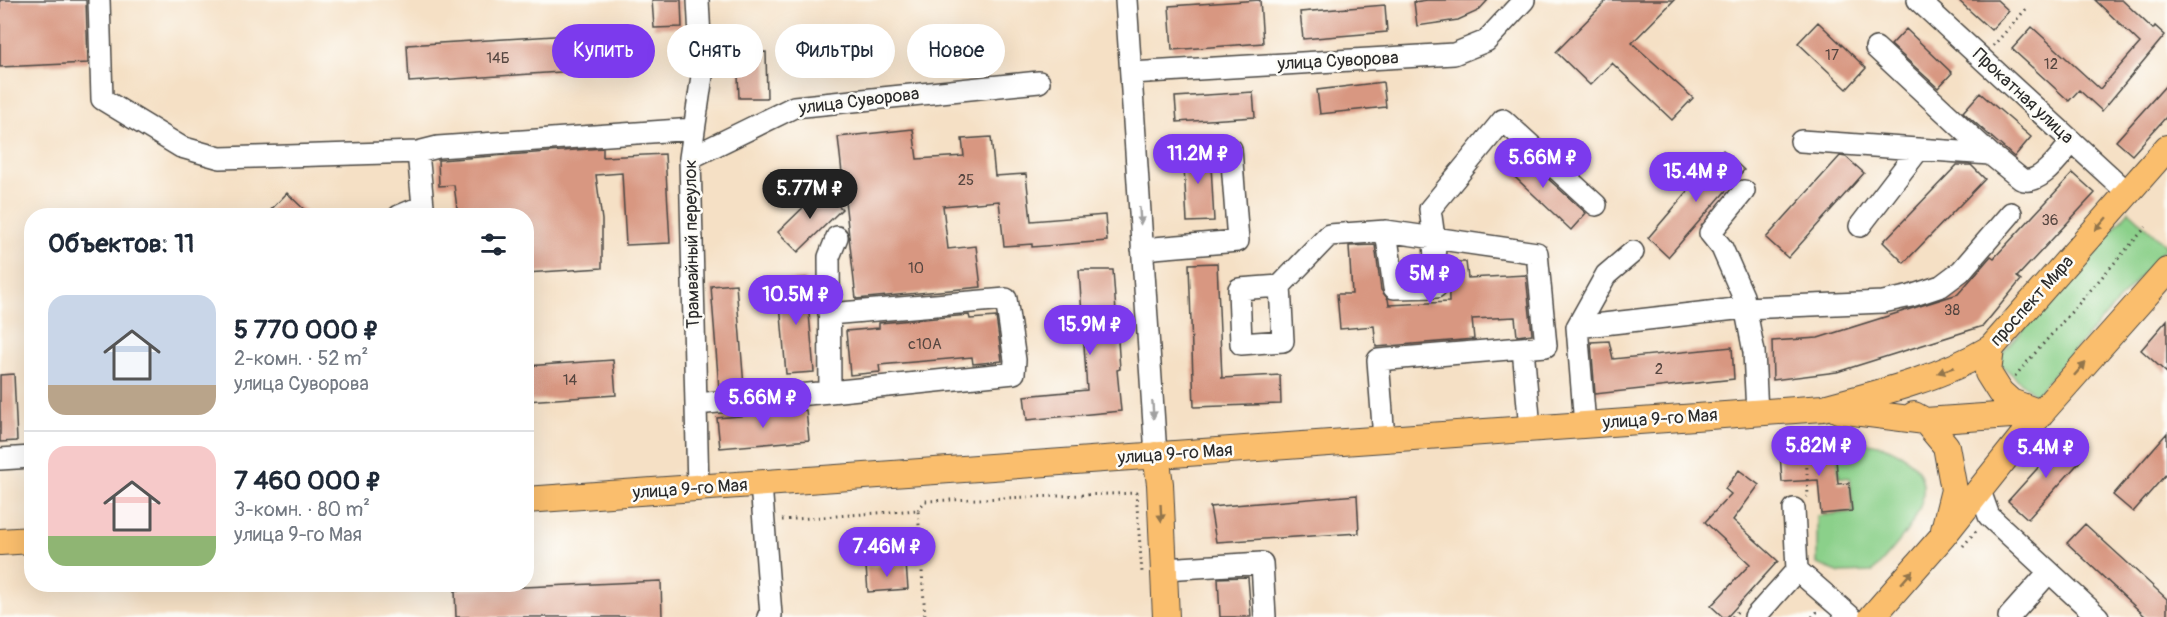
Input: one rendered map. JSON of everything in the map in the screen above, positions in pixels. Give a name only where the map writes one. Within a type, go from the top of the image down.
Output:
[{"type":"main road","name":"проспект Мира","points":[[1823,408],[1876,394],[1967,363],[1991,348],[2167,148]]},
{"type":"main road","points":[[1872,617],[1943,536],[2041,413],[2167,271]]},
{"type":"main road","points":[[1991,348],[1988,373],[2000,393],[2011,402],[2041,413]]},
{"type":"main road","points":[[1876,394],[1925,421],[1980,491]]},
{"type":"main road","points":[[1823,408],[1925,421],[2041,413]]},
{"type":"main road","name":"улица 9-го Мая","points":[[534,499],[1823,408]]},
{"type":"main road","points":[[1943,536],[1954,490],[1946,446]]},
{"type":"main road","points":[[1155,455],[1160,484],[1166,617]]},
{"type":"main road","points":[[0,542],[24,540]]},
{"type":"street","points":[[99,0],[102,99],[181,147],[220,158],[418,152],[438,147],[694,129]]},
{"type":"street","name":"Трамвайный переулок","points":[[698,0],[702,76],[690,158],[698,488]]},
{"type":"street","points":[[1126,0],[1155,455]]},
{"type":"street","name":"улица Суворова","points":[[1131,73],[1454,54],[1486,41],[1524,0]]},
{"type":"street","name":"Прокатная улица","points":[[1918,0],[2128,193]]},
{"type":"street","points":[[1876,48],[1990,154],[2026,181],[2037,178],[2072,142]]},
{"type":"street","name":"улица Суворова","points":[[690,158],[794,107],[1039,82]]},
{"type":"street","points":[[1386,231],[1394,288],[1436,287],[1430,209],[1503,120],[1596,205]]},
{"type":"street","points":[[1801,141],[1990,154]]},
{"type":"street","points":[[1142,249],[1238,241],[1231,149]]},
{"type":"street","points":[[1860,226],[1919,149]]},
{"type":"street","points":[[418,152],[423,206],[418,208]]},
{"type":"street","points":[[1744,191],[1710,233],[1722,248],[1743,296],[1754,352],[1757,413]]},
{"type":"street","points":[[1577,327],[1744,308],[1883,302],[1911,296],[1941,286],[1961,271],[2011,213]]},
{"type":"street","points":[[1280,286],[1329,235],[1386,231],[1537,254],[1546,346],[1378,360],[1384,439]]},
{"type":"street","points":[[830,392],[829,257],[837,237]]},
{"type":"street","points":[[1585,425],[1577,327],[1606,275],[1634,252]]},
{"type":"street","points":[[696,404],[1014,373],[1015,360],[1006,299],[829,314]]},
{"type":"street","points":[[1523,348],[1530,429]]},
{"type":"street","points":[[0,459],[24,458]]},
{"type":"street","points":[[761,484],[771,615],[768,617]]},
{"type":"street","points":[[1980,491],[1989,516],[2098,617]]},
{"type":"street","points":[[1755,617],[1797,570],[1794,509]]},
{"type":"street","points":[[1164,569],[1262,563],[1265,617]]},
{"type":"street","points":[[1797,570],[1851,617]]},
{"type":"street","points":[[2009,617],[2049,572]]},
{"type":"path","points":[[1988,52],[2026,9]]},
{"type":"path","points":[[2014,376],[2146,227]]},
{"type":"path","points":[[1794,509],[1808,496],[1806,449]]},
{"type":"path","points":[[925,617],[918,510],[925,501],[1136,493],[1143,583]]},
{"type":"path","points":[[764,522],[918,510]]},
{"type":"green space","points":[[2129,211],[2167,246],[2035,395],[1996,360]]},
{"type":"green space","points":[[1868,443],[1890,449],[1910,461],[1920,474],[1923,489],[1921,504],[1914,520],[1873,572],[1840,573],[1817,564],[1817,516],[1853,512],[1850,478],[1839,477],[1836,446]]},
{"type":"building","points":[[0,0],[86,0],[88,63],[0,67]]},
{"type":"building","points":[[652,0],[681,0],[682,24],[667,24],[667,28],[655,28]]},
{"type":"building","points":[[1260,0],[1263,43],[1172,50],[1169,6]]},
{"type":"building","points":[[1488,0],[1478,11],[1458,20],[1417,26],[1414,2]]},
{"type":"building","points":[[1607,0],[1674,0],[1632,43],[1693,98],[1672,120],[1612,63],[1590,85],[1556,52]]},
{"type":"building","points":[[1958,0],[1997,0],[2009,11],[1991,30]]},
{"type":"building","points":[[2095,0],[2122,0],[2153,29],[2155,26],[2165,35],[2102,111],[2079,90],[2069,101],[2012,49],[2032,27],[2100,89],[2140,43]]},
{"type":"building","points":[[1385,5],[1387,32],[1303,39],[1300,12]]},
{"type":"building","points":[[1818,22],[1866,68],[1847,89],[1798,43]]},
{"type":"building","points":[[1906,29],[1952,73],[1938,88],[1891,45]]},
{"type":"building","points":[[552,36],[552,73],[409,82],[407,45]]},
{"type":"building","points":[[763,52],[766,52],[767,98],[739,98],[738,78],[763,78]]},
{"type":"building","points":[[1383,82],[1386,107],[1320,114],[1317,90]]},
{"type":"building","points":[[2167,84],[2167,116],[2132,155],[2116,141]]},
{"type":"building","points":[[1253,92],[1255,117],[1177,122],[1175,97]]},
{"type":"building","points":[[1980,93],[2031,137],[2014,157],[1963,112]]},
{"type":"building","points":[[913,129],[917,159],[964,156],[962,139],[991,137],[995,176],[1026,174],[1031,221],[1105,215],[1107,241],[1032,247],[1032,244],[1004,246],[999,201],[943,206],[948,249],[976,246],[981,287],[856,299],[838,137]]},
{"type":"building","points":[[1210,147],[1214,221],[1187,222],[1183,148]]},
{"type":"building","points":[[603,148],[603,157],[665,154],[670,243],[626,245],[622,173],[596,175],[602,220],[602,268],[534,272],[534,208],[457,208],[454,185],[439,186],[438,160]]},
{"type":"building","points":[[1514,148],[1586,213],[1571,230],[1500,163]]},
{"type":"building","points":[[1723,150],[1744,170],[1668,257],[1648,238]]},
{"type":"building","points":[[1840,156],[1846,157],[1864,173],[1788,258],[1766,238]]},
{"type":"building","points":[[1957,165],[1971,165],[1985,179],[1904,263],[1883,242]]},
{"type":"building","points":[[2073,173],[2095,193],[2017,277],[2021,280],[1983,326],[1837,372],[1773,380],[1772,341],[1818,338],[1958,294],[1991,256],[1994,258]]},
{"type":"building","points":[[822,189],[842,209],[798,252],[778,232]]},
{"type":"building","points":[[287,193],[303,208],[273,208]]},
{"type":"building","points":[[1375,245],[1381,290],[1388,299],[1389,305],[1449,302],[1448,262],[1466,262],[1468,278],[1526,275],[1532,334],[1517,336],[1515,317],[1472,319],[1474,339],[1376,347],[1374,326],[1340,329],[1337,294],[1352,294],[1349,246]]},
{"type":"building","points":[[1217,263],[1222,378],[1280,375],[1281,404],[1194,407],[1189,264]]},
{"type":"building","points":[[1079,270],[1113,270],[1121,411],[1027,420],[1024,396],[1087,390]]},
{"type":"building","points":[[806,278],[814,372],[786,374],[778,280]]},
{"type":"building","points":[[736,284],[744,387],[719,389],[711,286]]},
{"type":"building","points":[[969,315],[970,319],[996,317],[1002,361],[973,364],[972,357],[879,365],[880,372],[850,375],[846,331],[879,328],[879,323]]},
{"type":"building","points":[[2167,320],[2167,373],[2141,350]]},
{"type":"building","points":[[1609,341],[1613,359],[1732,347],[1734,379],[1595,394],[1591,342]]},
{"type":"building","points":[[613,360],[616,395],[534,400],[534,365]]},
{"type":"building","points":[[14,374],[17,441],[0,442],[0,375]]},
{"type":"building","points":[[806,410],[809,440],[720,448],[717,418]]},
{"type":"building","points":[[2167,433],[2167,473],[2133,512],[2113,495]]},
{"type":"building","points":[[2064,439],[2084,457],[2028,519],[2008,501]]},
{"type":"building","points":[[1835,446],[1838,484],[1849,483],[1852,511],[1821,514],[1818,480],[1782,482],[1780,454],[1816,452],[1815,448]]},
{"type":"building","points":[[1739,470],[1759,485],[1733,520],[1778,561],[1727,617],[1723,617],[1711,606],[1750,564],[1705,522],[1731,494],[1725,489]]},
{"type":"building","points":[[1357,495],[1359,533],[1216,542],[1210,507]]},
{"type":"building","points":[[2085,524],[2167,599],[2167,617],[2146,617],[2067,543]]},
{"type":"building","points":[[906,564],[908,589],[868,592],[866,567]]},
{"type":"building","points":[[1248,577],[1251,617],[1220,617],[1218,578]]},
{"type":"building","points":[[661,581],[662,617],[456,617],[455,592],[534,592],[534,587]]}]
